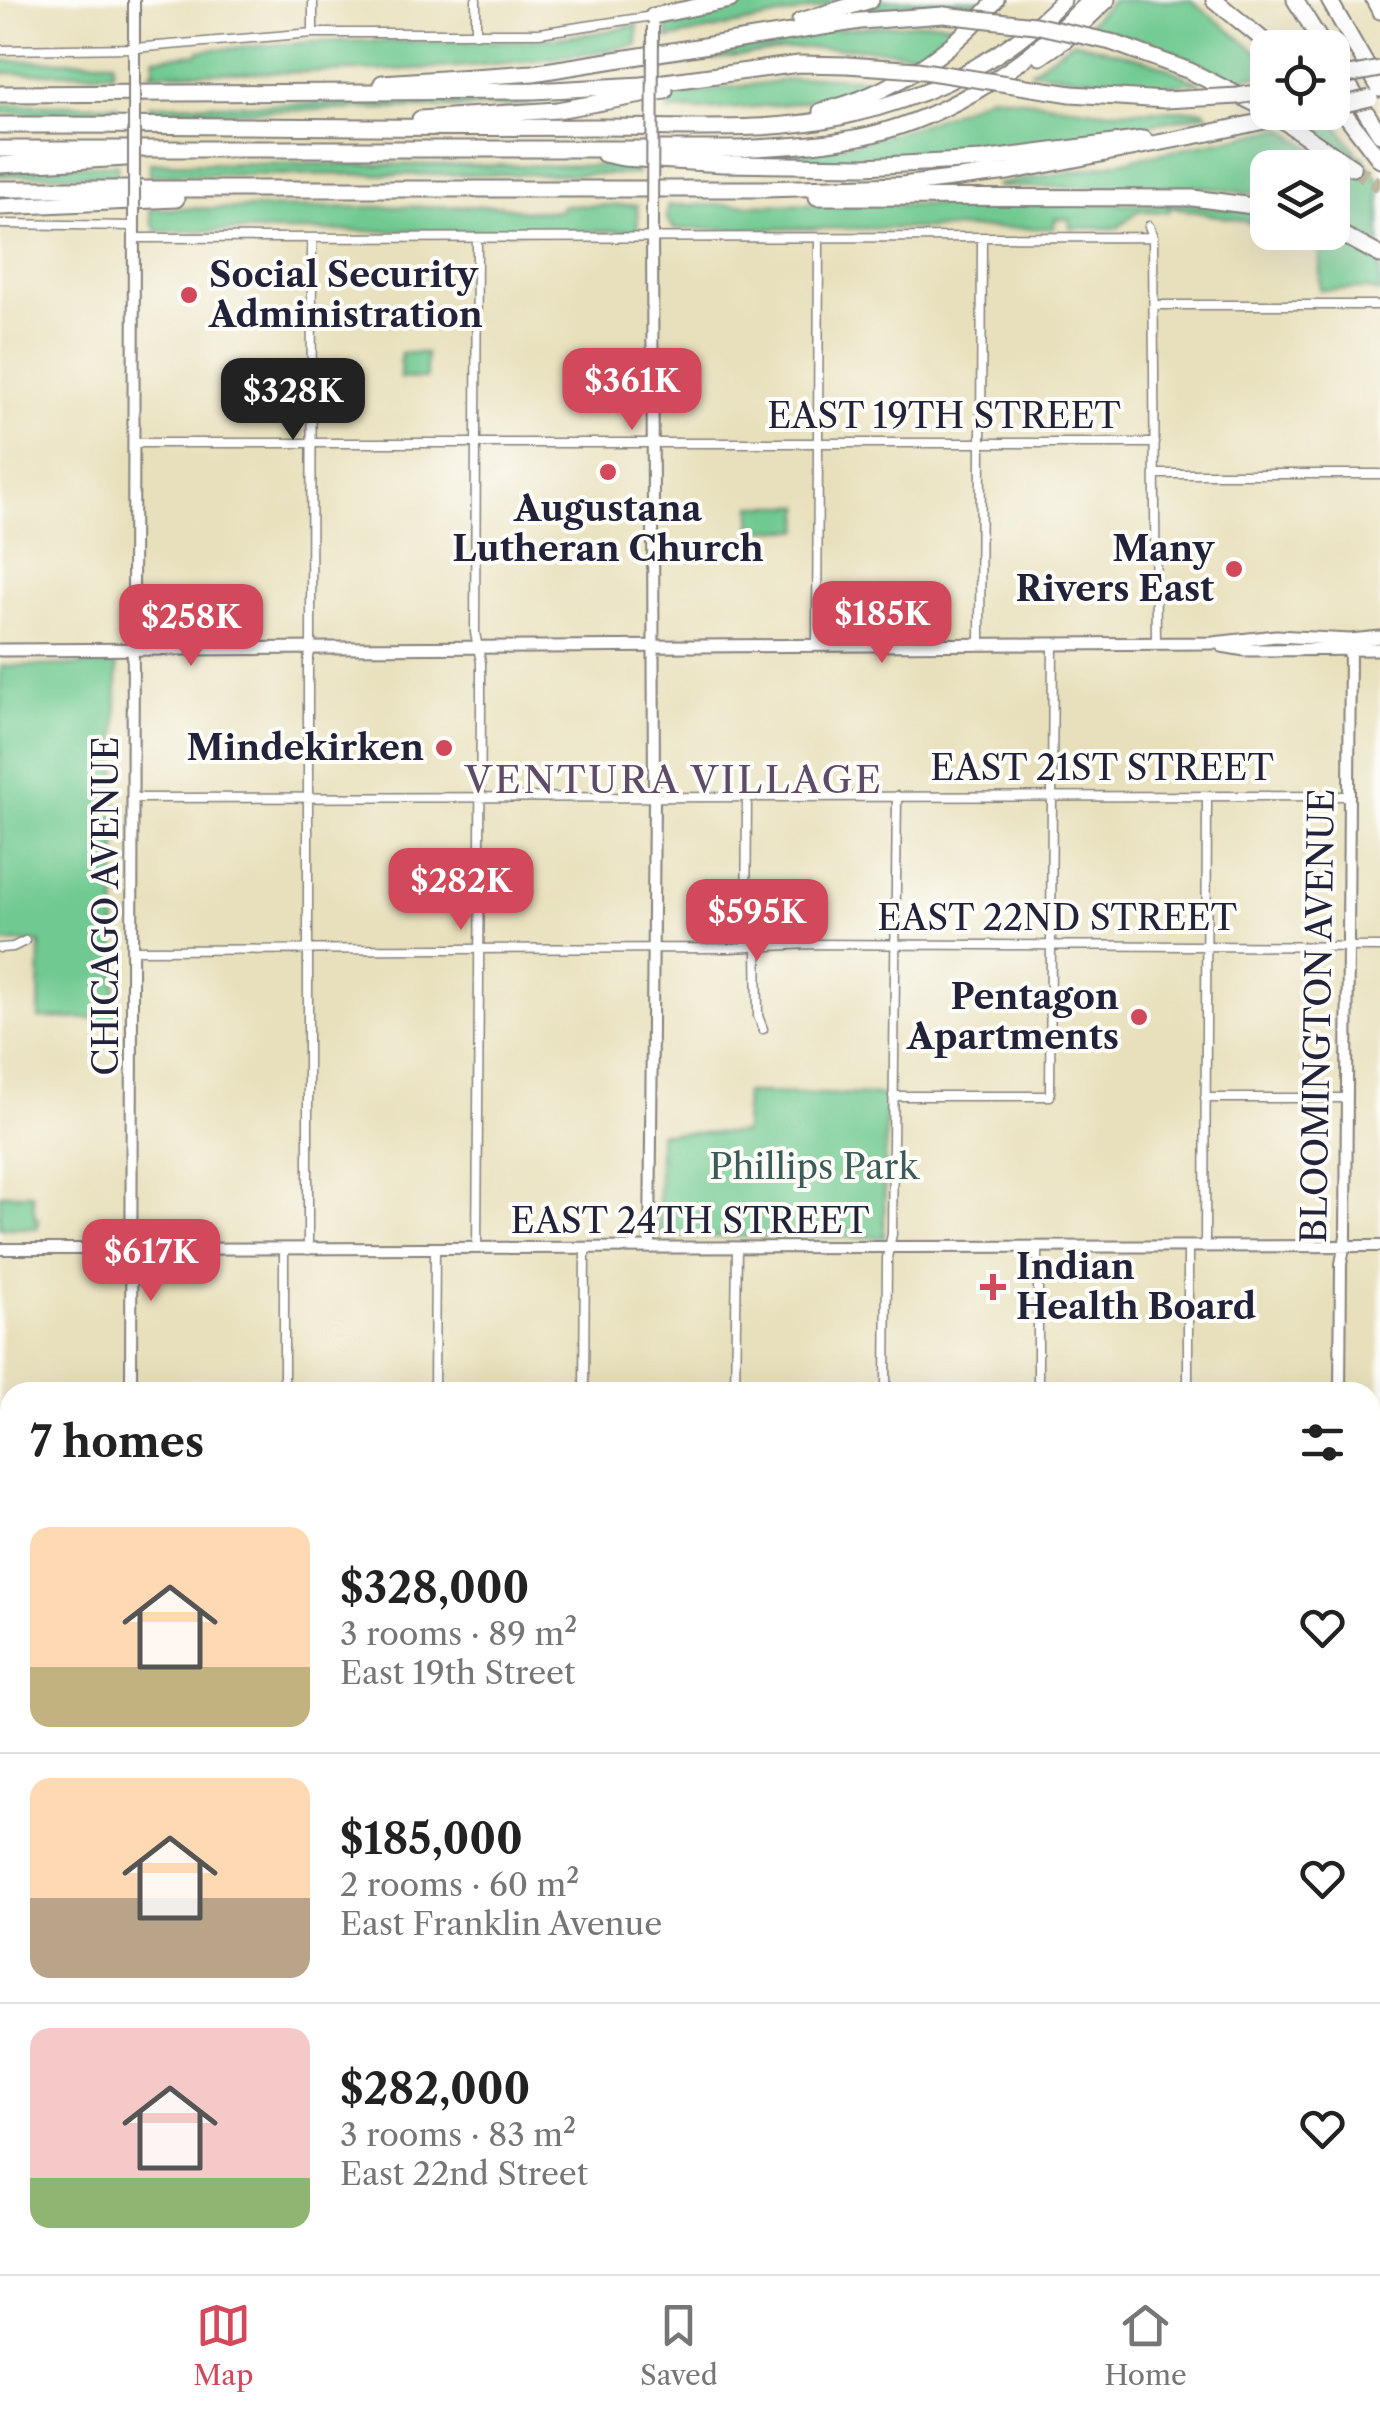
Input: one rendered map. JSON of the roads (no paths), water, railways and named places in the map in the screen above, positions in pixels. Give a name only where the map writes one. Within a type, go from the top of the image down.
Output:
[{"type":"highway","points":[[653,14],[730,0]]},
{"type":"highway","points":[[601,64],[819,16],[870,0]]},
{"type":"highway","points":[[679,126],[786,118],[858,100],[941,54],[970,30],[996,0]]},
{"type":"highway","points":[[0,125],[386,128],[818,121],[902,100],[980,66],[1027,33],[1062,0]]},
{"type":"highway","points":[[935,111],[981,88],[1026,58],[1090,0]]},
{"type":"highway","points":[[0,149],[739,148],[819,144],[889,130],[983,91],[1053,49],[1107,0]]},
{"type":"highway","points":[[1200,0],[1230,15]]},
{"type":"highway","points":[[1214,0],[1250,30]]},
{"type":"highway","points":[[1295,0],[1314,30]]},
{"type":"highway","points":[[1329,0],[1380,92],[1350,101]]},
{"type":"highway","points":[[1341,0],[1380,72],[1350,76]]},
{"type":"highway","points":[[1374,0],[1380,11]]},
{"type":"highway","points":[[143,94],[464,80],[601,64],[871,19],[944,16],[1035,24],[1111,42],[1190,70],[1250,101]]},
{"type":"highway","points":[[0,94],[549,91],[642,85],[798,64],[940,73],[1071,94],[1165,100],[1250,94]]},
{"type":"highway","points":[[246,126],[538,112],[765,72],[847,65]]},
{"type":"highway","points":[[1350,87],[1380,134]]},
{"type":"highway","points":[[1350,121],[1380,160]]},
{"type":"highway","points":[[0,189],[764,190],[942,182],[1112,154],[1250,124]]},
{"type":"highway","points":[[1297,130],[1353,168]]},
{"type":"highway","points":[[576,147],[622,158],[723,164],[878,165],[982,160],[1116,141],[1209,133]]},
{"type":"highway","points":[[0,166],[272,148]]},
{"type":"highway","points":[[0,206],[388,190]]},
{"type":"highway","points":[[764,190],[822,198],[1207,199],[1250,205]]},
{"type":"highway","points":[[1350,239],[1380,255]]},
{"type":"main road","points":[[0,650],[1214,643],[1246,650],[1350,645],[1380,637]]},
{"type":"main road","points":[[1350,645],[1380,650]]},
{"type":"street","name":"CHICAGO AVENUE","points":[[131,1382],[134,0]]},
{"type":"street","points":[[313,0],[313,33]]},
{"type":"street","points":[[476,0],[476,34]]},
{"type":"street","points":[[0,50],[134,54],[313,33],[538,33],[653,14],[650,1248]]},
{"type":"street","points":[[0,224],[133,226],[312,238],[1153,237]]},
{"type":"street","points":[[1149,226],[1153,237],[1156,644]]},
{"type":"street","points":[[308,1250],[312,238]]},
{"type":"street","points":[[476,238],[475,633],[479,647],[481,798],[477,1249]]},
{"type":"street","points":[[817,645],[819,238]]},
{"type":"street","points":[[980,644],[982,238]]},
{"type":"street","points":[[1154,305],[1380,305]]},
{"type":"street","name":"EAST 19TH STREET","points":[[134,443],[1155,443]]},
{"type":"street","name":"EAST 19TH STREET","points":[[1155,474],[1380,474]]},
{"type":"street","points":[[894,1096],[1050,1096],[1054,644]]},
{"type":"street","name":"BLOOMINGTON AVENUE","points":[[1340,1382],[1350,947],[1350,645]]},
{"type":"street","points":[[746,946],[747,794]]},
{"type":"street","points":[[886,1382],[894,1096],[896,796]]},
{"type":"street","points":[[1204,1246],[1207,796]]},
{"type":"street","name":"EAST 21ST STREET","points":[[134,798],[1350,796]]},
{"type":"street","points":[[0,948],[24,941]]},
{"type":"street","name":"EAST 22ND STREET","points":[[134,950],[895,944],[1380,947]]},
{"type":"street","points":[[757,946],[758,1016],[762,1028]]},
{"type":"street","points":[[1205,1098],[1347,1098]]},
{"type":"street","points":[[1188,1246],[1188,1382]]},
{"type":"street","name":"EAST 24TH STREET","points":[[0,1249],[1380,1246]]},
{"type":"street","points":[[1038,1247],[1038,1382]]},
{"type":"street","points":[[434,1382],[435,1249]]},
{"type":"street","points":[[584,1382],[585,1249]]},
{"type":"street","points":[[735,1382],[737,1249]]},
{"type":"street","points":[[284,1251],[284,1382]]},
{"type":"tunnel","points":[[1353,168],[1380,186]]},
{"type":"place","name":"Social Security Administration","points":[[189,295]]},
{"type":"place","name":"Augustana Lutheran Church","points":[[608,472]]},
{"type":"place","name":"Many Rivers East","points":[[1234,569]]},
{"type":"place","name":"Mindekirken","points":[[444,748]]},
{"type":"place","name":"Pentagon Apartments","points":[[1139,1017]]},
{"type":"place","name":"Indian Health Board","points":[[993,1287]]},
{"type":"district","name":"VENTURA VILLAGE","points":[[674,780]]},
{"type":"park label","name":"Phillips Park","points":[[814,1167]]}]
